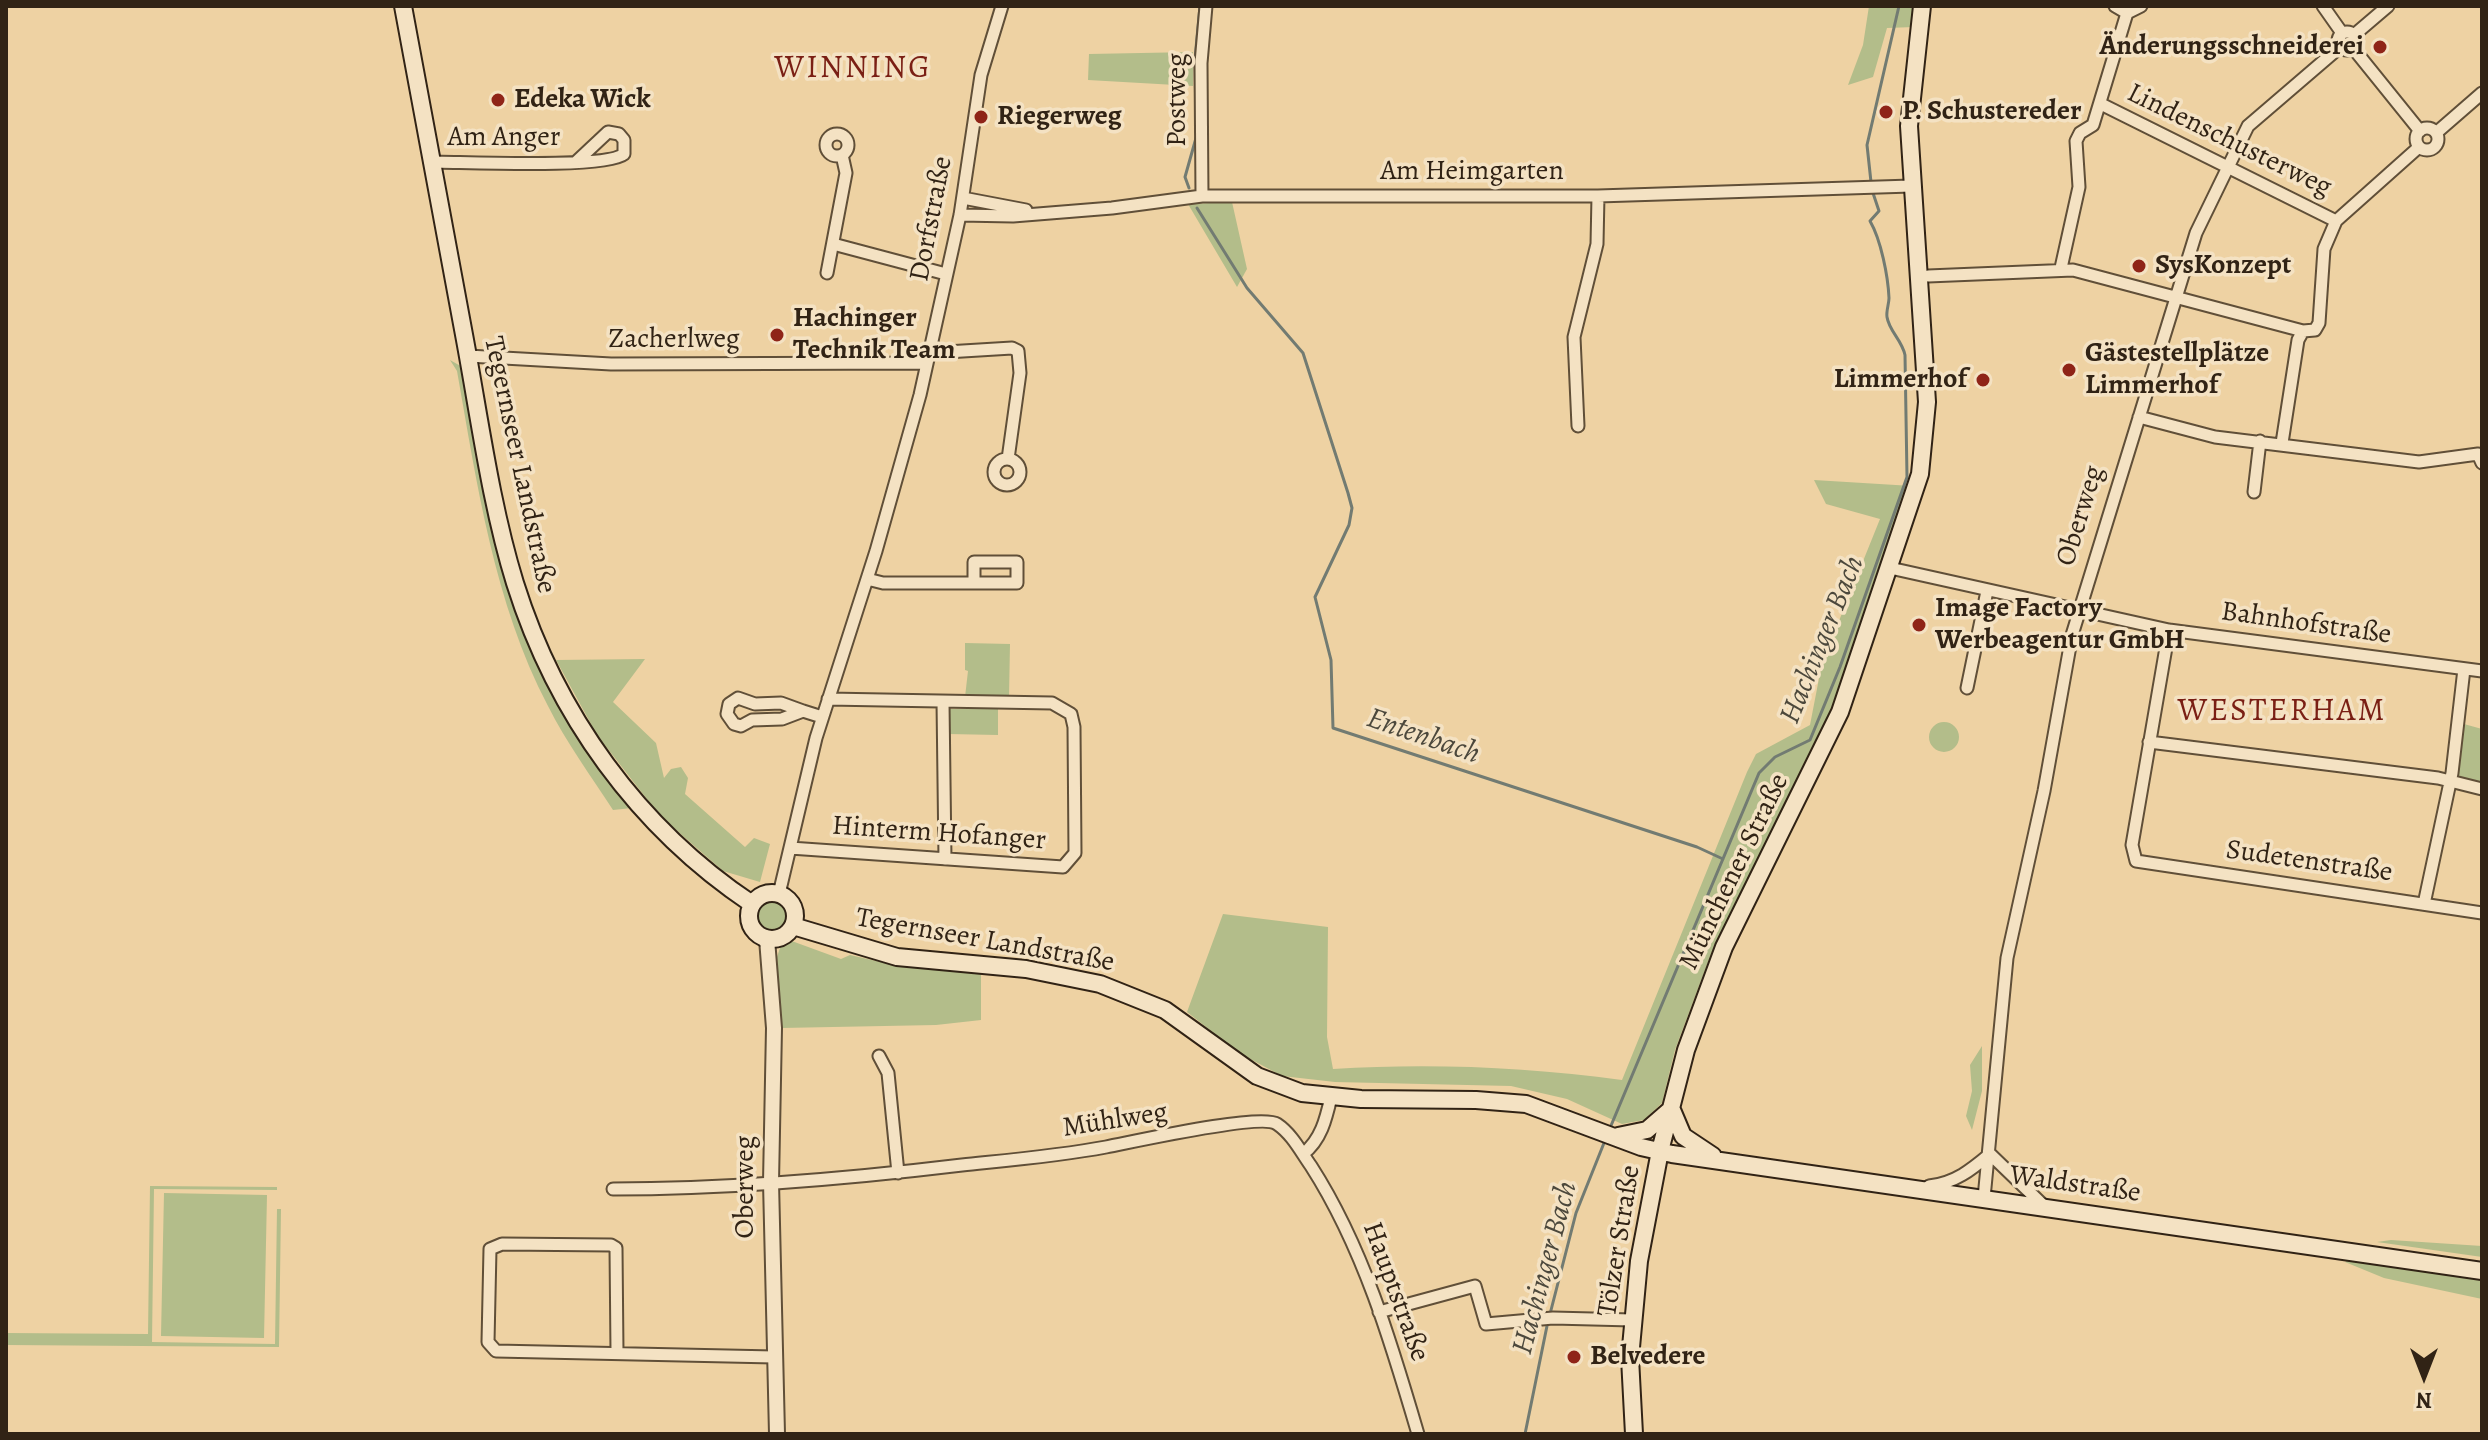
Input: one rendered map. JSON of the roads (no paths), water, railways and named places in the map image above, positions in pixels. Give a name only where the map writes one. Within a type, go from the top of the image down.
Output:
[{"type":"main road","name":"Tegernseer Landstraße","points":[[403,6],[468,356],[514,580],[542,657],[564,700],[601,758],[654,822],[702,868],[752,904]]},
{"type":"main road","name":"Münchener Straße","points":[[1660,1151],[1703,999],[1731,933],[1840,712],[1920,474],[1926,431],[1911,186],[1910,102],[1922,6]]},
{"type":"main road","points":[[764,894],[779,894],[793,907],[793,926],[785,936],[767,939],[749,925],[752,904],[764,894]]},
{"type":"main road","name":"Tegernseer Landstraße","points":[[793,926],[897,957],[1026,969],[1100,984],[1165,1010],[1257,1076],[1279,1087],[1331,1097],[1504,1101],[1547,1110],[1612,1137],[1660,1151]]},
{"type":"main road","points":[[1612,1137],[1647,1130],[1671,1109],[1683,1136],[1721,1161]]},
{"type":"main road","name":"Waldstraße","points":[[1660,1151],[2482,1271]]},
{"type":"main road","name":"Tölzer Straße","points":[[1634,1434],[1630,1358],[1632,1320],[1660,1151]]},
{"type":"main road","points":[[1655,1181],[1671,1167],[1690,1161],[1721,1161]]},
{"type":"street","name":"Dorfstraße","points":[[779,894],[822,717],[867,579],[928,358],[960,215],[981,75],[1002,6]]},
{"type":"street","name":"Postweg","points":[[1202,196],[1201,63],[1206,6]]},
{"type":"street","points":[[2115,6],[2127,13]]},
{"type":"street","points":[[2061,268],[2079,187],[2076,141],[2080,133],[2093,125],[2127,13],[2141,6]]},
{"type":"street","points":[[2323,6],[2420,131]]},
{"type":"street","points":[[2350,38],[2388,6]]},
{"type":"street","name":"Oberweg","points":[[1984,1198],[2007,958],[2078,612],[2196,233],[2225,166],[2248,126],[2340,47],[2338,39],[2350,38]]},
{"type":"street","points":[[2436,133],[2482,93]]},
{"type":"street","name":"Lindenschusterweg","points":[[2101,104],[2336,221]]},
{"type":"street","points":[[1928,276],[2061,268],[2303,331],[2315,330],[2319,323],[2324,249],[2336,221],[2419,147],[2433,149],[2438,140],[2436,133],[2430,129],[2420,131],[2416,137],[2419,147]]},
{"type":"street","points":[[827,273],[846,173],[842,155]]},
{"type":"street","name":"Am Anger","points":[[432,162],[576,162]]},
{"type":"street","name":"Am Heimgarten","points":[[960,215],[1013,216],[1034,211],[1112,208],[1202,196],[1598,196],[1911,186]]},
{"type":"street","points":[[1578,426],[1574,337],[1597,244],[1598,196]]},
{"type":"street","name":"Am Heimgarten","points":[[963,198],[1034,211]]},
{"type":"street","points":[[833,244],[946,274]]},
{"type":"street","points":[[2282,443],[2298,340],[2303,331]]},
{"type":"street","name":"Zacherlweg","points":[[468,356],[611,364],[928,358],[1012,348],[1018,351],[1020,373],[1008,459]]},
{"type":"street","points":[[2139,417],[2183,432],[2419,462],[2478,454],[2482,463]]},
{"type":"street","points":[[2254,492],[2260,441]]},
{"type":"street","name":"Bahnhofstraße","points":[[1890,568],[2169,630],[2482,671]]},
{"type":"street","points":[[867,579],[883,583],[974,583]]},
{"type":"street","points":[[1967,688],[1987,591]]},
{"type":"street","points":[[2169,630],[2149,742],[2402,773],[2482,789]]},
{"type":"street","points":[[2424,904],[2450,783],[2464,669]]},
{"type":"street","points":[[803,711],[782,719],[752,720],[741,726],[734,724],[727,714],[729,704],[738,698],[755,704],[781,703],[822,717]]},
{"type":"street","name":"Hinterm Hofanger","points":[[790,848],[1063,867],[1075,853],[1071,714],[1052,703],[828,699]]},
{"type":"street","points":[[943,702],[945,859]]},
{"type":"street","name":"Sudetenstraße","points":[[2149,742],[2132,855],[2136,861],[2482,913]]},
{"type":"street","name":"Oberweg","points":[[767,939],[774,1028],[771,1182],[777,1434]]},
{"type":"street","points":[[879,1056],[888,1073],[898,1173]]},
{"type":"street","points":[[1303,1154],[1313,1146],[1324,1125],[1331,1097]]},
{"type":"street","name":"Mühlweg","points":[[613,1189],[898,1173],[1092,1149],[1260,1119],[1277,1124],[1315,1172]]},
{"type":"street","points":[[1912,1188],[1946,1184],[1968,1173],[1990,1154],[2044,1206]]},
{"type":"street","name":"Hauptstraße","points":[[1315,1172],[1351,1234],[1418,1434]]},
{"type":"street","points":[[617,1352],[616,1248],[611,1245],[502,1244],[490,1249],[490,1348],[774,1357]]},
{"type":"street","points":[[1379,1312],[1475,1286],[1486,1324],[1549,1318],[1632,1320]]},
{"type":"waterway","name":"Entenbach","points":[[1196,126],[1195,59],[1200,6]]},
{"type":"waterway","name":"Hachinger Bach","points":[[1871,182],[1867,145],[1899,6]]},
{"type":"waterway","name":"Entenbach","points":[[1189,188],[1185,177],[1196,138]]},
{"type":"waterway","name":"Hachinger Bach","points":[[1610,1128],[1759,773],[1775,757],[1810,740],[1840,667],[1907,477],[1905,355],[1887,317],[1889,298],[1885,269],[1870,221],[1879,211],[1872,190]]},
{"type":"waterway","name":"Entenbach","points":[[1197,208],[1247,288],[1303,353],[1352,508],[1349,525],[1315,597],[1331,660],[1333,728],[1697,847],[1723,859]]},
{"type":"waterway","name":"Hachinger Bach","points":[[1550,1314],[1576,1213],[1606,1138]]},
{"type":"waterway","name":"Hachinger Bach","points":[[1525,1434],[1548,1321]]},
{"type":"place","name":"Änderungsschneiderei","points":[[2380,47]]},
{"type":"place","name":"Edeka Wick","points":[[498,100]]},
{"type":"place","name":"P. Schustereder","points":[[1886,112]]},
{"type":"place","name":"Riegerweg","points":[[981,117]]},
{"type":"place","name":"SysKonzept","points":[[2139,266]]},
{"type":"place","name":"Hachinger Technik Team","points":[[777,335]]},
{"type":"place","name":"Gästestellplätze Limmerhof","points":[[2069,370]]},
{"type":"place","name":"Limmerhof","points":[[1983,380]]},
{"type":"place","name":"Image Factory Werbeagentur GmbH","points":[[1919,625]]},
{"type":"place","name":"Belvedere","points":[[1574,1357]]},
{"type":"district","name":"WINNING","points":[[853,69]]},
{"type":"district","name":"WESTERHAM","points":[[2282,712]]}]
